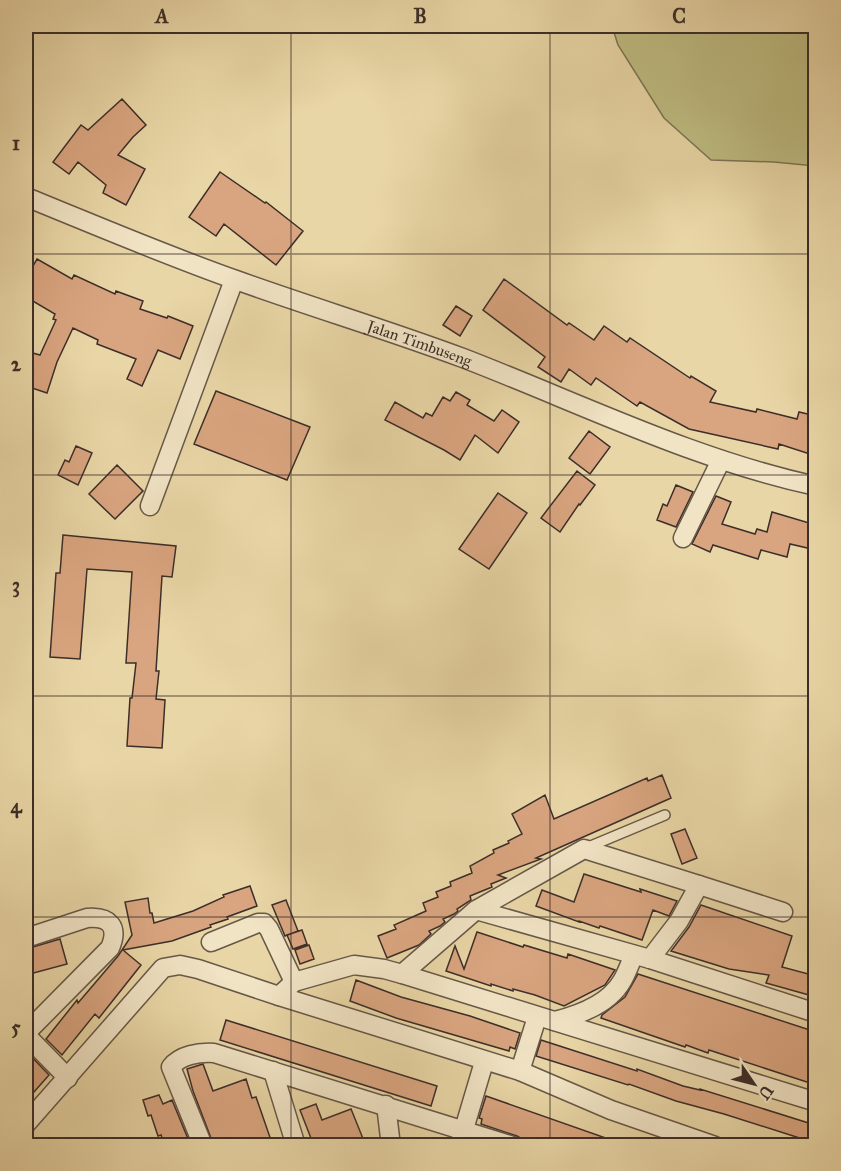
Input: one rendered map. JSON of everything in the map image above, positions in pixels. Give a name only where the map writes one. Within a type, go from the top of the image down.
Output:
[{"type":"street","name":"Jalan Timbuseng","points":[[26,197],[234,280],[444,351],[536,386],[588,410],[721,460],[779,478],[816,486]]},
{"type":"street","points":[[150,506],[234,280]]},
{"type":"street","points":[[683,538],[721,460]]},
{"type":"street","points":[[402,974],[476,910],[584,849],[783,912]]},
{"type":"street","points":[[555,1021],[576,1016],[613,992],[642,957],[679,921],[699,885]]},
{"type":"street","points":[[476,910],[642,957],[816,1013]]},
{"type":"street","points":[[26,938],[87,918],[97,917],[113,926],[115,932],[110,948],[26,1034],[68,1078]]},
{"type":"street","points":[[211,942],[258,922],[264,923],[294,982]]},
{"type":"street","points":[[26,1124],[163,968],[180,965],[484,1062],[520,1071],[611,1110],[715,1146]]},
{"type":"street","points":[[279,996],[294,982],[354,965],[384,969],[813,1101],[816,1099]]},
{"type":"street","points":[[520,1071],[537,1017]]},
{"type":"street","points":[[203,1146],[171,1071],[176,1061],[198,1053],[214,1053],[386,1105],[461,1138],[513,1146]]},
{"type":"street","points":[[461,1138],[484,1062]]},
{"type":"street","points":[[273,1071],[296,1146]]},
{"type":"street","points":[[386,1105],[391,1146]]},
{"type":"lane","points":[[584,849],[665,815]]},
{"type":"shaded area","points":[[612,26],[815,26],[815,166],[711,160],[664,118],[618,45]]},
{"type":"building","points":[[122,99],[146,125],[118,155],[145,169],[126,205],[103,193],[106,185],[78,162],[69,174],[53,162],[81,125],[88,130]]},
{"type":"building","points":[[220,172],[266,202],[303,231],[276,265],[224,224],[216,236],[189,217]]},
{"type":"building","points":[[37,259],[72,279],[74,275],[115,294],[116,291],[143,301],[140,309],[167,318],[168,316],[193,326],[180,359],[158,350],[142,386],[127,379],[136,359],[97,344],[98,340],[73,328],[57,362],[47,393],[26,386],[26,351],[40,355],[56,320],[53,319],[55,314],[26,297],[26,278]]},
{"type":"building","points":[[504,279],[567,325],[569,323],[594,340],[604,326],[627,342],[630,338],[690,378],[691,376],[716,391],[710,402],[756,412],[757,409],[797,419],[799,412],[816,416],[816,456],[779,444],[778,449],[689,429],[640,402],[637,406],[596,378],[591,385],[569,369],[561,382],[538,367],[545,357],[483,310]]},
{"type":"building","points":[[456,306],[472,316],[460,336],[443,325]]},
{"type":"building","points":[[216,391],[310,427],[287,480],[194,444]]},
{"type":"building","points":[[456,392],[470,400],[467,405],[494,421],[502,410],[519,422],[498,453],[475,435],[460,460],[385,420],[395,402],[423,418],[426,413],[432,416],[443,397],[450,401]]},
{"type":"building","points":[[589,431],[610,447],[590,474],[569,458]]},
{"type":"building","points":[[76,446],[92,453],[78,485],[58,475],[65,460],[69,462]]},
{"type":"building","points":[[117,465],[143,491],[115,519],[89,494]]},
{"type":"building","points":[[577,471],[595,485],[560,532],[541,518]]},
{"type":"building","points":[[676,485],[693,492],[676,527],[657,520],[663,504],[667,506]]},
{"type":"building","points":[[498,493],[527,513],[489,569],[459,549]]},
{"type":"building","points":[[716,496],[731,502],[722,524],[755,534],[757,529],[767,532],[772,512],[816,525],[816,550],[790,544],[787,557],[761,550],[758,559],[713,545],[710,552],[692,544]]},
{"type":"building","points":[[63,535],[176,546],[172,577],[162,576],[156,699],[165,700],[162,748],[127,746],[130,698],[132,698],[136,663],[126,663],[132,572],[87,569],[80,659],[50,657],[56,573],[60,573]]},
{"type":"building","points":[[662,775],[671,798],[536,858],[541,859],[498,875],[506,878],[470,896],[471,900],[457,909],[458,911],[454,914],[443,919],[445,922],[440,926],[429,931],[431,934],[419,945],[387,958],[378,936],[396,929],[394,925],[426,911],[423,903],[438,897],[436,892],[451,886],[450,882],[472,873],[470,866],[522,834],[512,814],[545,795],[554,819],[647,778],[648,781]]},
{"type":"building","points":[[685,829],[697,858],[682,864],[671,834]]},
{"type":"building","points":[[584,874],[677,901],[669,916],[653,910],[642,940],[600,926],[599,928],[579,922],[536,906],[542,890],[574,902]]},
{"type":"building","points":[[250,886],[257,906],[227,917],[228,919],[210,925],[211,927],[172,941],[123,950],[141,965],[99,1018],[95,1014],[62,1055],[46,1039],[77,1000],[78,1003],[118,956],[132,935],[125,902],[148,898],[154,923],[193,911],[224,897],[223,895]]},
{"type":"building","points":[[286,900],[298,931],[285,936],[272,905]]},
{"type":"building","points":[[701,905],[792,936],[782,967],[816,976],[816,997],[766,983],[769,975],[729,969],[671,951],[689,927]]},
{"type":"building","points":[[302,930],[307,944],[293,949],[287,935]]},
{"type":"building","points":[[477,932],[567,958],[568,954],[615,970],[605,985],[564,1006],[535,995],[491,984],[491,986],[446,971],[455,946],[464,969]]},
{"type":"building","points":[[60,939],[67,964],[26,975],[26,949]]},
{"type":"building","points":[[309,945],[314,959],[300,964],[295,950]]},
{"type":"building","points":[[638,974],[816,1032],[816,1085],[709,1050],[708,1053],[686,1045],[685,1047],[601,1018],[625,997]]},
{"type":"building","points":[[356,980],[401,997],[520,1033],[515,1049],[510,1047],[509,1051],[396,1018],[350,1001]]},
{"type":"building","points":[[226,1020],[437,1086],[431,1106],[220,1040]]},
{"type":"building","points":[[541,1040],[637,1071],[637,1069],[683,1086],[700,1089],[815,1125],[809,1141],[676,1101],[629,1084],[536,1056]]},
{"type":"building","points":[[26,1051],[49,1075],[26,1101]]},
{"type":"building","points":[[203,1064],[213,1091],[246,1079],[252,1098],[256,1097],[273,1146],[214,1146],[187,1069]]},
{"type":"building","points":[[159,1095],[163,1104],[172,1100],[191,1146],[165,1146],[161,1135],[158,1136],[143,1100]]},
{"type":"building","points":[[486,1096],[620,1143],[620,1146],[559,1146],[540,1139],[539,1146],[524,1146],[522,1139],[517,1136],[481,1124],[482,1119],[479,1118]]},
{"type":"building","points":[[316,1104],[322,1120],[351,1109],[366,1146],[314,1146],[300,1110]]}]
